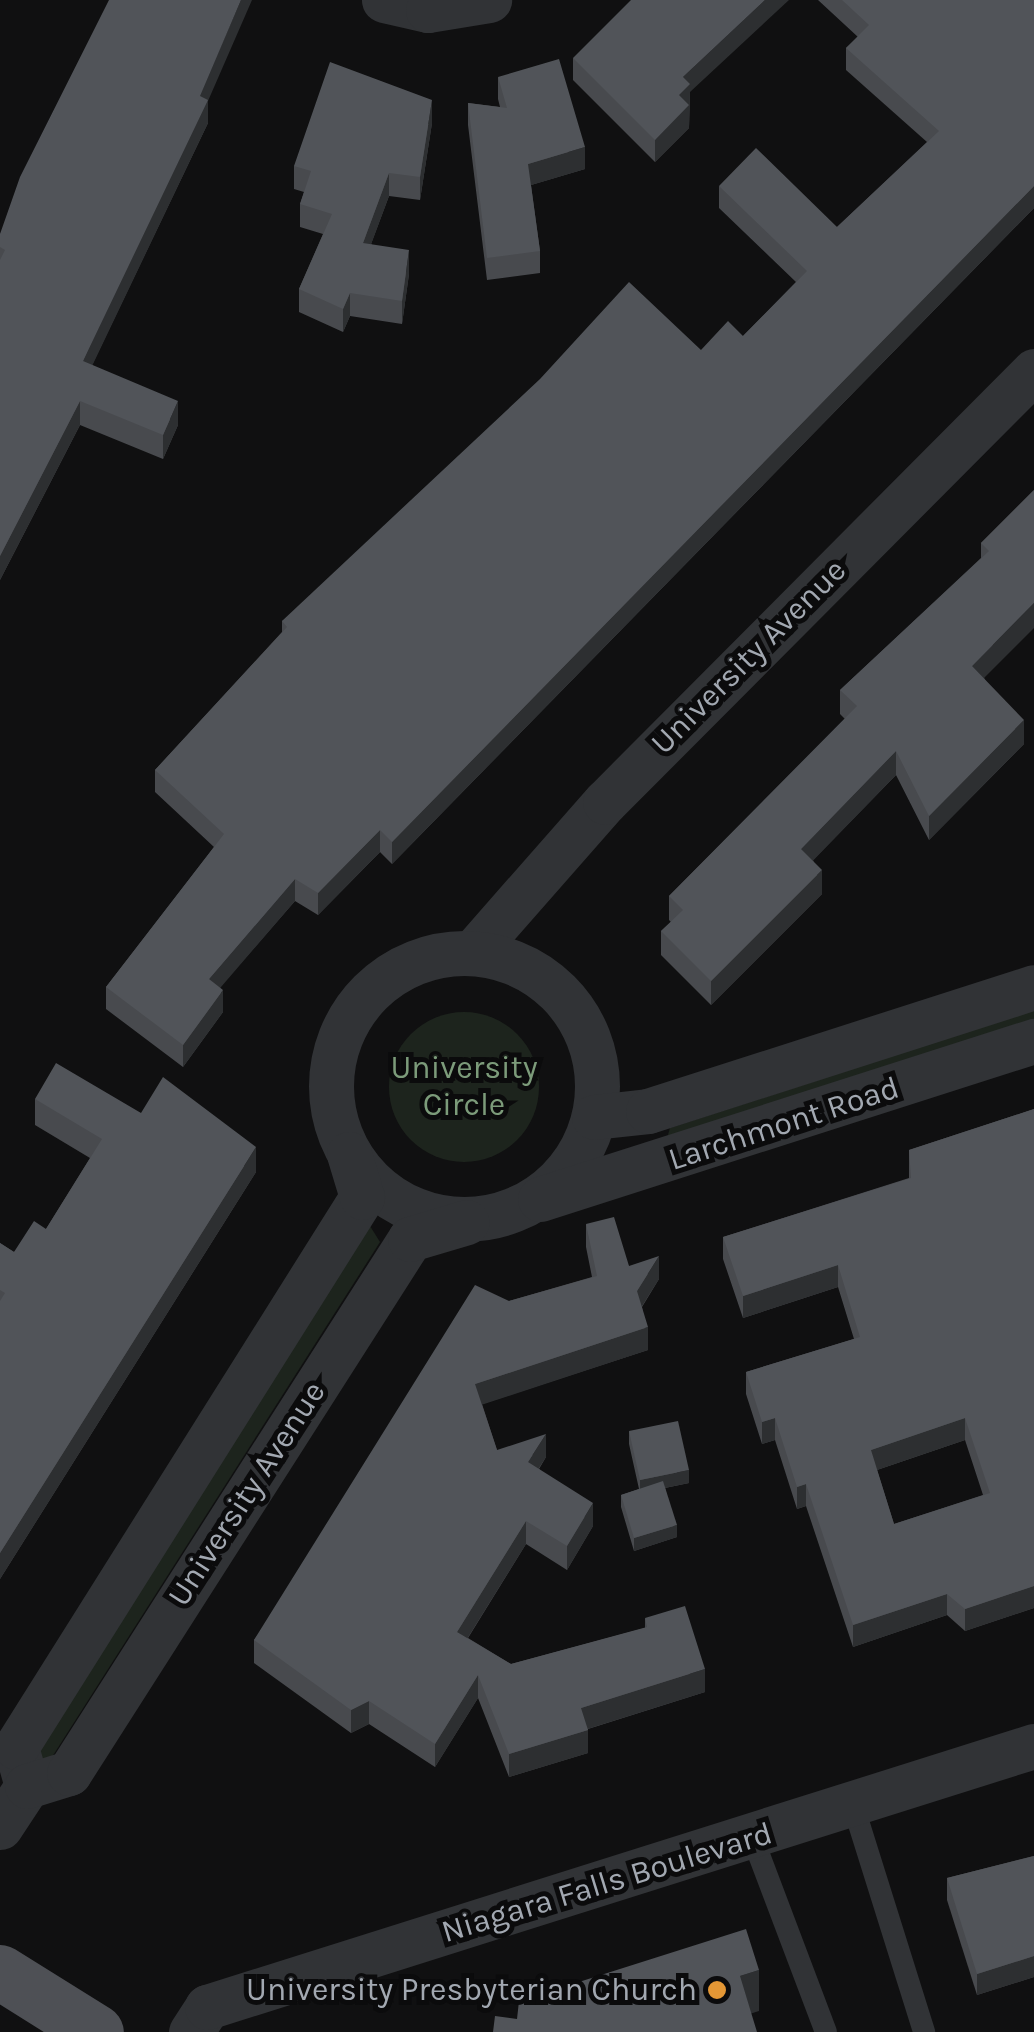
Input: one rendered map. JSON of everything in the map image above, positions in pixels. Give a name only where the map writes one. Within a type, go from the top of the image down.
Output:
[{"type":"main road","points":[[0,1972],[96,2032]]},
{"type":"street","points":[[384,0],[428,10],[490,0]]},
{"type":"street","name":"University Avenue","points":[[473,952],[605,802],[1034,371]]},
{"type":"street","points":[[473,952],[518,963],[574,1010],[598,1080],[594,1117],[561,1178],[533,1200],[478,1219],[419,1212],[349,1154],[331,1092],[343,1029],[360,1002],[410,963],[473,952]]},
{"type":"street","name":"Larchmont Road","points":[[594,1117],[648,1110],[1034,987]]},
{"type":"street","name":"Larchmont Road","points":[[533,1200],[1034,1040]]},
{"type":"street","name":"University Avenue","points":[[349,1154],[362,1198],[16,1748],[27,1786],[69,1773],[410,1238],[478,1219]]},
{"type":"street","name":"Niagara Falls Boulevard","points":[[191,2032],[207,2007],[754,1839],[1034,1746]]},
{"type":"street","points":[[0,1827],[27,1786]]},
{"type":"lane","points":[[852,1804],[924,2032]]},
{"type":"lane","points":[[754,1839],[826,2032]]},
{"type":"green space","points":[[1034,1010],[1034,1026],[667,1138],[670,1128]]},
{"type":"green space","name":"University Circle","points":[[464,1012],[493,1018],[517,1034],[533,1058],[539,1087],[533,1116],[517,1140],[493,1156],[464,1162],[435,1156],[411,1140],[395,1116],[389,1087],[395,1058],[411,1034],[435,1018]]},
{"type":"green space","points":[[370,1226],[380,1242],[52,1757],[38,1762],[36,1747]]},
{"type":"building","points":[[109,0],[241,0],[200,96],[208,100],[83,361],[178,401],[163,435],[80,401],[0,556],[0,260],[5,250],[0,247],[0,234],[20,177]]},
{"type":"building","points":[[631,0],[765,0],[683,77],[690,84],[679,95],[689,105],[655,140],[573,58]]},
{"type":"building","points":[[842,0],[1034,0],[1034,186],[392,842],[380,830],[318,893],[295,879],[209,979],[223,990],[183,1045],[106,987],[224,834],[155,770],[287,627],[282,621],[540,379],[629,282],[701,350],[728,321],[743,336],[807,271],[719,186],[756,148],[837,227],[939,131],[846,48],[869,25]]},
{"type":"building","points":[[559,59],[585,147],[528,164],[540,251],[487,258],[468,103],[507,108],[498,77]]},
{"type":"building","points":[[330,62],[432,100],[420,177],[389,173],[363,243],[409,250],[402,301],[350,293],[343,309],[299,289],[332,214],[300,204],[311,171],[294,166]]},
{"type":"building","points":[[1034,490],[1034,603],[972,666],[1024,720],[929,816],[896,751],[801,849],[822,870],[711,981],[661,931],[683,910],[669,896],[857,706],[840,690],[989,551],[981,543]]},
{"type":"building","points":[[56,1063],[141,1113],[163,1077],[256,1147],[0,1553],[0,1301],[5,1293],[0,1290],[0,1243],[14,1252],[34,1221],[46,1229],[102,1139],[35,1099]]},
{"type":"building","points":[[1034,1109],[1034,1586],[965,1609],[947,1594],[853,1625],[806,1484],[797,1487],[775,1418],[762,1422],[746,1372],[860,1337],[838,1265],[743,1296],[723,1237],[911,1178],[909,1150]],"holes":[[[965,1418],[990,1493],[894,1524],[871,1450]]]},
{"type":"building","points":[[614,1217],[629,1266],[659,1256],[637,1291],[648,1327],[475,1384],[497,1450],[546,1434],[528,1462],[593,1503],[567,1546],[526,1521],[457,1632],[511,1664],[647,1627],[645,1618],[685,1606],[705,1669],[581,1708],[588,1730],[509,1754],[478,1675],[435,1744],[369,1701],[351,1710],[254,1640],[475,1285],[509,1301],[597,1276],[586,1224]]},
{"type":"building","points":[[678,1421],[689,1470],[640,1480],[629,1431]]},
{"type":"building","points":[[663,1481],[677,1525],[634,1538],[621,1495]]},
{"type":"building","points":[[1034,1856],[1034,1956],[977,1974],[947,1878]]},
{"type":"building","points":[[746,1929],[759,1970],[740,1976],[757,2032],[493,2032],[495,2016],[517,2019],[519,2001]]},
{"type":"place","name":"University Presbyterian Church","points":[[717,1990]]}]
